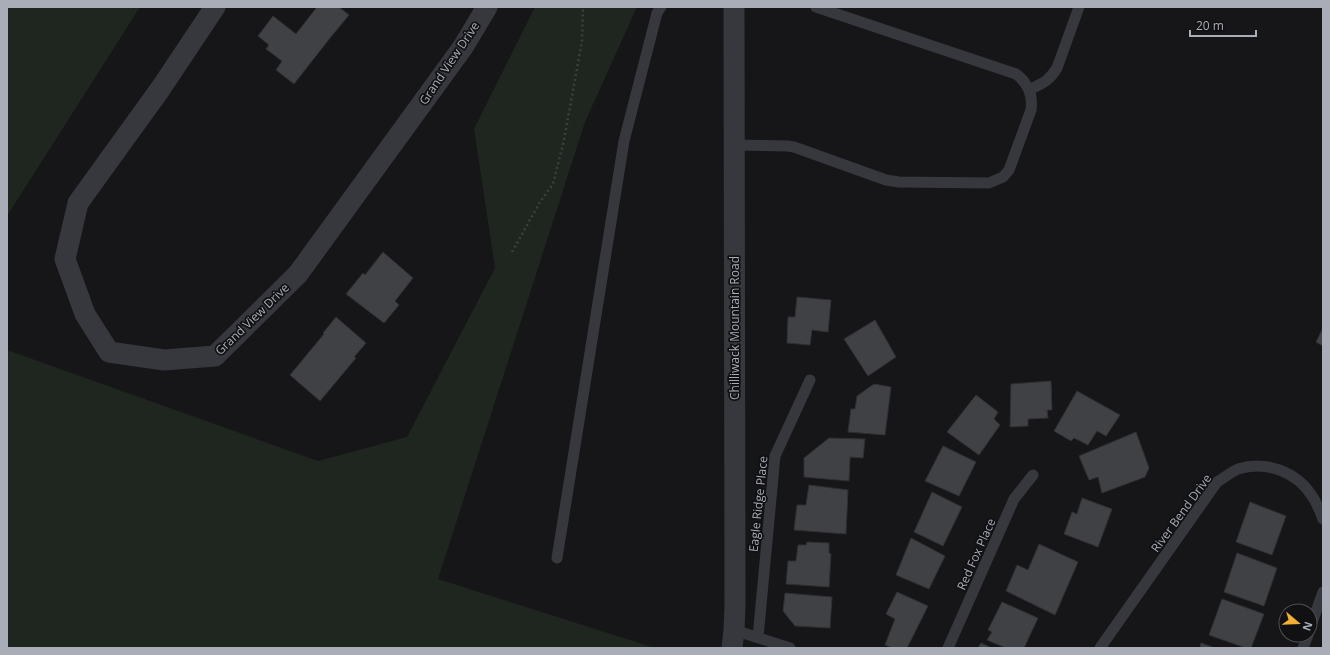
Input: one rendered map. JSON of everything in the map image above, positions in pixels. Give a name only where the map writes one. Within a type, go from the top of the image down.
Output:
[{"type":"street","name":"Grand View Drive","points":[[215,7],[161,88],[78,203],[65,259],[85,314],[109,352],[164,360],[216,356],[298,274],[463,47],[487,7]]},
{"type":"street","name":"Chilliwack Mountain Road","points":[[733,639],[734,7]]},
{"type":"lane","points":[[556,558],[624,141],[657,13],[661,7]]},
{"type":"lane","points":[[734,145],[794,147],[892,181],[989,183],[1003,177],[1009,170],[1031,110],[1029,90],[1025,82],[1016,74],[816,7]]},
{"type":"lane","points":[[1029,90],[1046,82],[1052,77],[1057,68],[1079,7]]},
{"type":"lane","name":"Eagle Ridge Place","points":[[758,637],[775,456],[810,380]]},
{"type":"lane","name":"River Bend Drive","points":[[1100,648],[1217,482],[1237,470],[1250,466],[1267,466],[1296,478],[1313,496],[1323,519]]},
{"type":"lane","name":"Red Fox Place","points":[[948,648],[1014,499],[1033,475]]},
{"type":"lane","points":[[1318,606],[1323,592]]},
{"type":"lane","points":[[733,639],[758,637],[790,648]]},
{"type":"path","points":[[512,252],[540,202],[553,184],[564,140],[581,48],[583,7]]},
{"type":"shaded area","points":[[7,7],[140,7],[7,216]]},
{"type":"shaded area","points":[[535,7],[637,7],[585,122],[438,579],[655,648],[7,648],[7,350],[318,461],[407,437],[495,268],[474,129]]},
{"type":"building","points":[[317,7],[339,7],[349,15],[294,84],[276,70],[282,61],[266,49],[269,45],[258,36],[273,16],[296,34]]},
{"type":"building","points":[[383,252],[413,278],[395,301],[399,305],[384,323],[346,294],[363,273],[365,275]]},
{"type":"building","points":[[797,297],[831,300],[828,332],[812,330],[810,345],[787,343],[788,317],[795,317]]},
{"type":"building","points":[[336,317],[366,343],[354,357],[356,358],[320,401],[290,375]]},
{"type":"building","points":[[875,320],[896,357],[868,376],[844,339]]},
{"type":"building","points":[[1323,328],[1323,346],[1316,342]]},
{"type":"building","points":[[1051,381],[1052,410],[1047,410],[1048,418],[1028,419],[1028,426],[1010,427],[1011,384]]},
{"type":"building","points":[[874,384],[891,387],[885,435],[848,432],[851,409],[855,409],[857,396]]},
{"type":"building","points":[[1077,391],[1120,415],[1106,436],[1097,431],[1088,445],[1074,438],[1071,441],[1054,431]]},
{"type":"building","points":[[976,395],[998,412],[994,419],[1000,425],[979,455],[947,432]]},
{"type":"building","points":[[1136,432],[1149,468],[1145,477],[1102,493],[1098,477],[1089,480],[1079,456]]},
{"type":"building","points":[[829,438],[865,439],[863,458],[850,457],[849,481],[804,477],[804,458]]},
{"type":"building","points":[[943,446],[976,462],[959,496],[925,481]]},
{"type":"building","points":[[809,485],[848,490],[846,534],[794,530],[797,505],[806,505]]},
{"type":"building","points":[[932,492],[962,507],[943,546],[914,532]]},
{"type":"building","points":[[1082,498],[1112,509],[1098,547],[1064,534],[1072,512],[1077,514]]},
{"type":"building","points":[[1250,502],[1286,516],[1272,555],[1236,542]]},
{"type":"building","points":[[911,538],[945,556],[929,589],[896,575]]},
{"type":"building","points":[[807,542],[829,543],[829,553],[831,554],[829,587],[786,584],[788,561],[796,561],[798,545],[806,545]]},
{"type":"building","points":[[1039,544],[1078,562],[1055,615],[1006,591],[1017,565],[1028,570]]},
{"type":"building","points":[[1237,553],[1277,568],[1264,606],[1224,592]]},
{"type":"building","points":[[897,592],[928,606],[907,648],[893,648],[885,645],[895,619],[886,614]]},
{"type":"building","points":[[785,593],[832,597],[830,628],[795,626],[783,611]]},
{"type":"building","points":[[1222,599],[1264,614],[1251,648],[1246,648],[1209,635]]},
{"type":"building","points":[[1002,602],[1038,618],[1024,648],[1006,648],[987,640],[992,632],[988,630]]},
{"type":"building","points":[[981,643],[992,648],[978,648]]},
{"type":"building","points":[[1201,643],[1215,648],[1200,648]]}]
